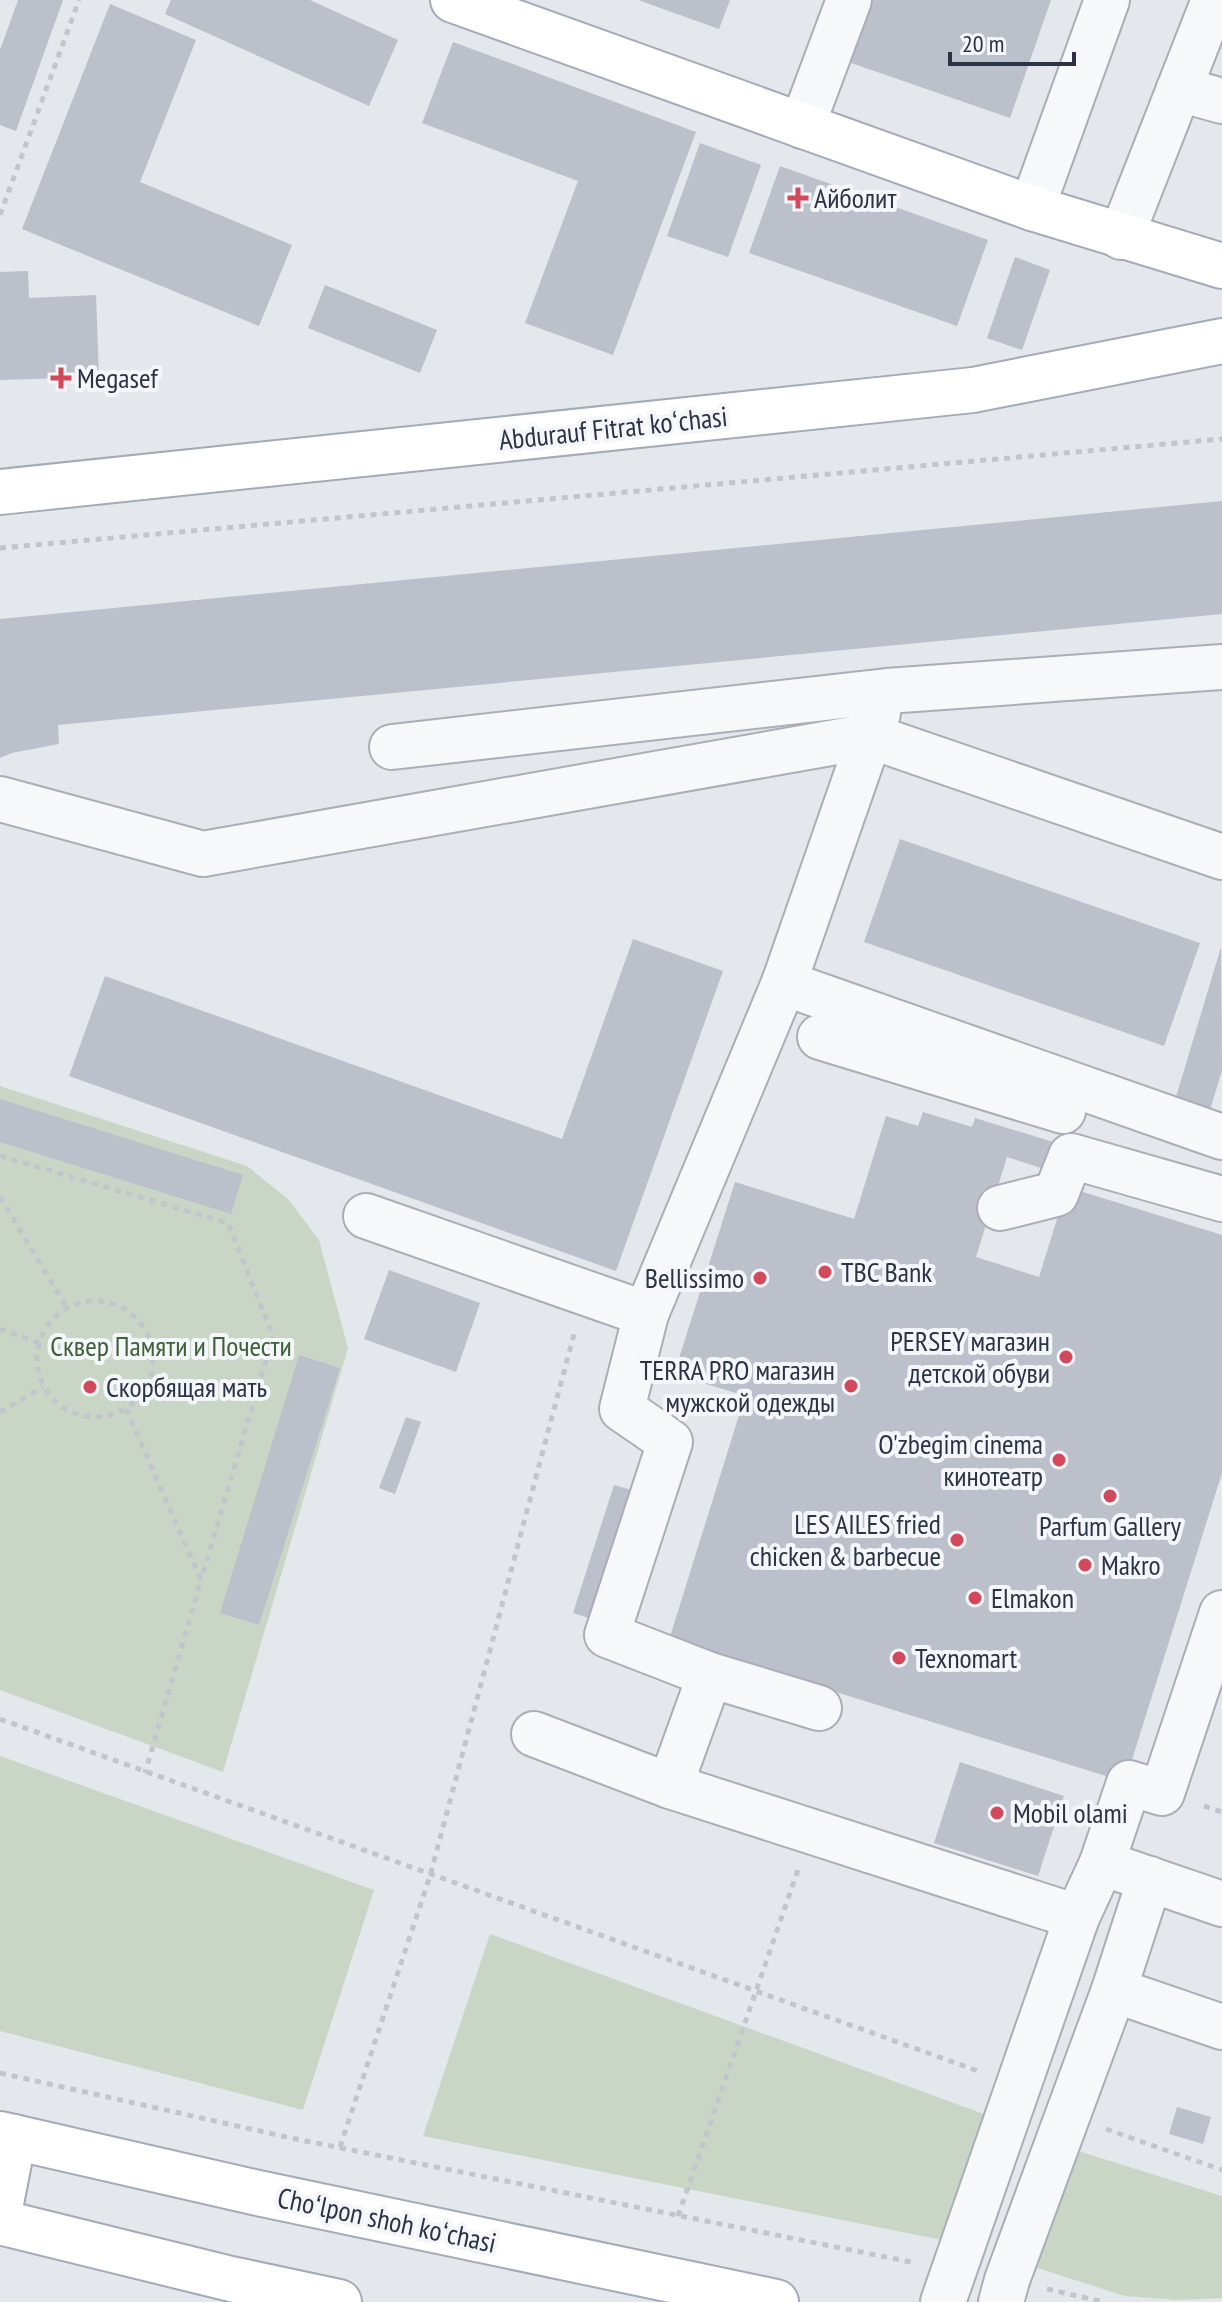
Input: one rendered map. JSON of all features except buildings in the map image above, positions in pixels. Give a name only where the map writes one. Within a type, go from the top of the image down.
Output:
[{"type":"main road","points":[[453,0],[1032,208],[1222,266]]},
{"type":"main road","name":"Abdurauf Fitrat koʻchasi","points":[[0,492],[973,390],[1222,341]]},
{"type":"main road","points":[[0,2208],[7,2135]]},
{"type":"main road","name":"Choʻlpon shoh koʻchasi","points":[[7,2135],[258,2193],[776,2302]]},
{"type":"main road","points":[[0,2222],[227,2290],[339,2302]]},
{"type":"street","points":[[802,126],[849,0]]},
{"type":"street","points":[[1032,208],[1107,0]]},
{"type":"street","points":[[1121,237],[1214,0]]},
{"type":"street","points":[[1179,89],[1222,101]]},
{"type":"street","points":[[392,747],[887,691],[1222,667]]},
{"type":"street","points":[[819,1708],[710,1675],[607,1635],[670,1442],[622,1409],[646,1314],[784,983],[887,691]]},
{"type":"street","points":[[0,799],[203,854],[870,736],[1222,857]]},
{"type":"street","points":[[784,983],[1222,1137]]},
{"type":"street","points":[[820,1037],[1222,1159]]},
{"type":"street","points":[[1000,1208],[1056,1194],[1071,1156],[1222,1199]]},
{"type":"street","points":[[366,1216],[646,1314]]},
{"type":"street","points":[[947,2286],[1077,1917],[1102,1863],[1129,1783],[1162,1793],[1222,1613]]},
{"type":"street","points":[[670,1786],[710,1675]]},
{"type":"street","points":[[534,1734],[670,1786],[1077,1917]]},
{"type":"street","points":[[1102,1863],[1222,1904]]},
{"type":"street","points":[[1004,2291],[1114,1990],[1150,1879]]},
{"type":"street","points":[[1114,1990],[1222,2027]]},
{"type":"path","points":[[0,215],[79,0]]},
{"type":"path","points":[[0,548],[1222,439]]},
{"type":"path","points":[[0,1156],[228,1223],[273,1336],[145,1773]]},
{"type":"path","points":[[0,1197],[67,1308]]},
{"type":"path","points":[[340,2147],[430,1876],[585,1294]]},
{"type":"path","points":[[89,1301],[112,1303],[132,1313],[147,1331],[153,1353],[151,1376],[140,1396],[126,1409],[101,1417],[78,1415],[58,1404],[43,1387],[37,1365],[39,1343],[49,1322],[67,1308],[89,1301]]},
{"type":"path","points":[[0,1329],[39,1343]]},
{"type":"path","points":[[0,1412],[43,1387]]},
{"type":"path","points":[[126,1409],[201,1580]]},
{"type":"path","points":[[0,1719],[1017,2085]]},
{"type":"path","points":[[678,2216],[811,1831]]},
{"type":"path","points":[[0,2073],[678,2216],[947,2286]]},
{"type":"path","points":[[1067,2116],[1222,2170]]},
{"type":"path","points":[[1004,2291],[1104,2302]]},
{"type":"green space","name":"Сквер Памяти и Почести","points":[[0,1086],[247,1166],[288,1199],[319,1240],[348,1348],[223,1772],[0,1690]]},
{"type":"green space","points":[[0,1756],[374,1890],[303,2110],[0,2031]]},
{"type":"green space","points":[[490,1934],[984,2114],[942,2240],[423,2136]]},
{"type":"green space","points":[[1075,2150],[1222,2196],[1222,2298],[1177,2300],[1125,2296],[1034,2267]]},
{"type":"place","name":"Айболит","points":[[798,198]]},
{"type":"place","name":"Megasef","points":[[61,378]]},
{"type":"place","name":"TBC Bank","points":[[825,1272]]},
{"type":"place","name":"Bellissimo","points":[[760,1278]]},
{"type":"place","name":"PERSEY магазин детской обуви","points":[[1066,1357]]},
{"type":"place","name":"TERRA PRO магазин мужской одежды","points":[[851,1386]]},
{"type":"place","name":"Скорбящая мать","points":[[90,1387]]},
{"type":"place","name":"O'zbegim cinema кинотеатр","points":[[1059,1460]]},
{"type":"place","name":"Parfum Gallery","points":[[1110,1496]]},
{"type":"place","name":"LES AILES fried chicken & barbecue","points":[[957,1540]]},
{"type":"place","name":"Makro","points":[[1085,1565]]},
{"type":"place","name":"Elmakon","points":[[975,1598]]},
{"type":"place","name":"Texnomart","points":[[899,1658]]},
{"type":"place","name":"Mobil olami","points":[[997,1813]]}]
